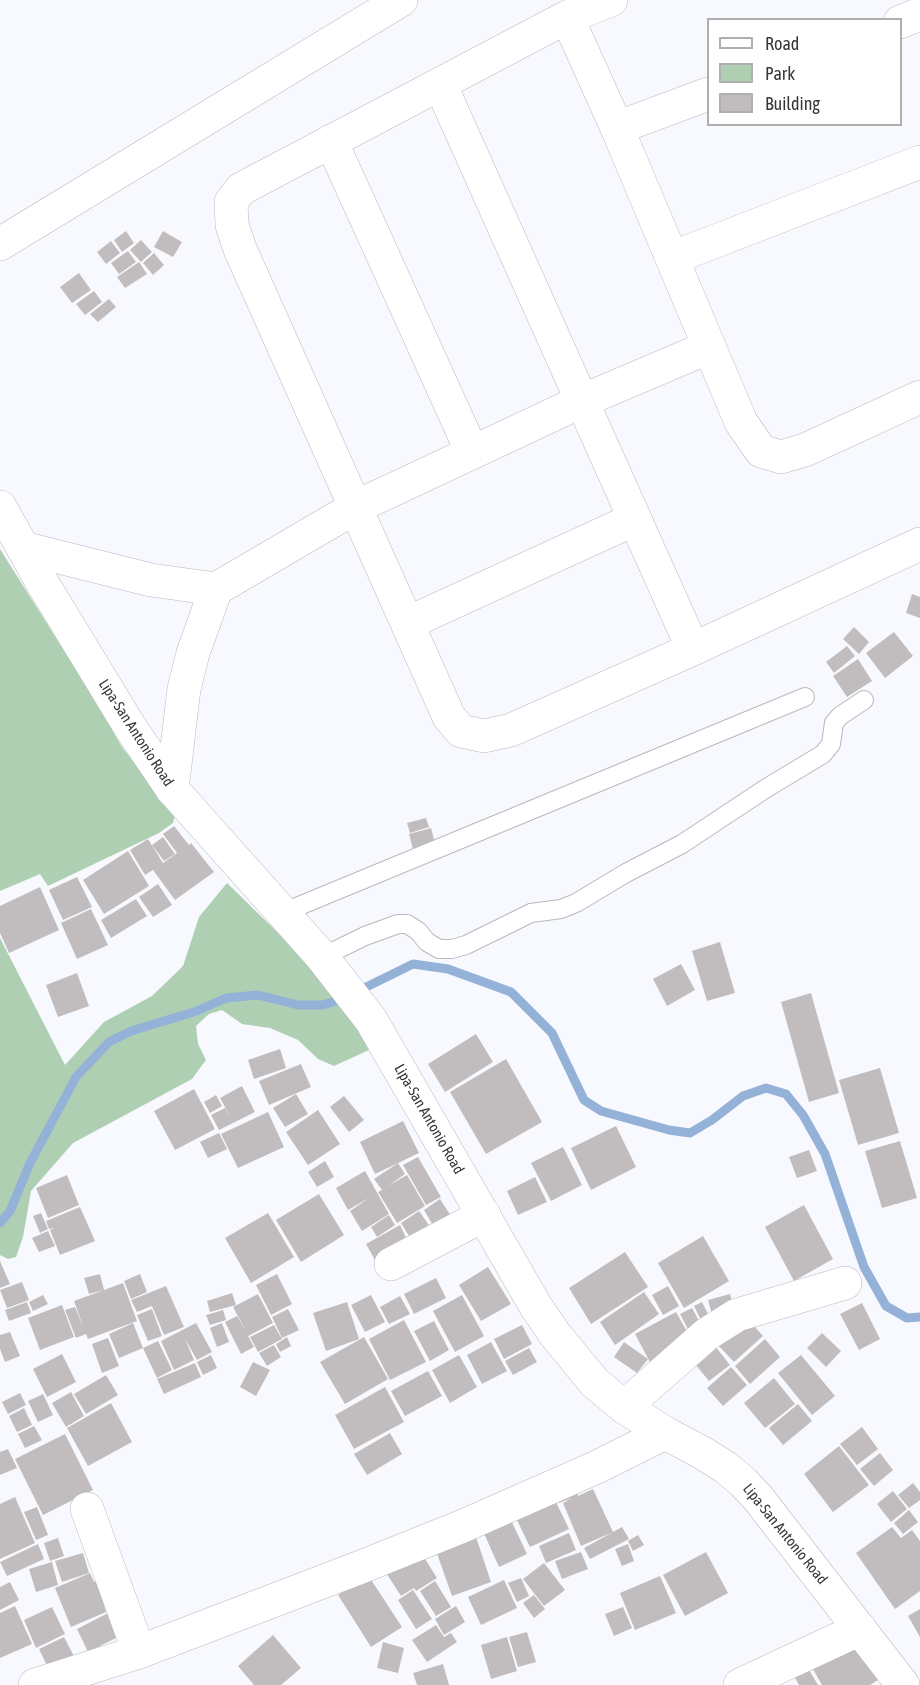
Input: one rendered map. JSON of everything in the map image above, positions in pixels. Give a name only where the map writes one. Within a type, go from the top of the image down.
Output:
[{"type":"street","points":[[0,244],[401,0]]},
{"type":"street","points":[[610,0],[567,17],[331,141],[241,189],[231,202],[232,225],[240,249],[449,717],[461,731],[484,736],[511,730],[920,544]]},
{"type":"street","points":[[902,21],[920,14]]},
{"type":"street","points":[[567,17],[617,128],[741,422],[761,451],[782,457],[805,450],[920,397]]},
{"type":"street","points":[[440,84],[693,649]]},
{"type":"street","points":[[617,128],[707,94]]},
{"type":"street","points":[[331,141],[472,452]]},
{"type":"street","points":[[672,258],[920,162]]},
{"type":"street","points":[[23,548],[152,580],[216,589],[356,507],[582,401],[709,347]]},
{"type":"street","name":"Lipa-San Antonio Road","points":[[0,507],[130,727],[172,789],[326,962],[371,1020],[535,1305],[554,1334],[594,1382],[624,1407],[725,1467],[759,1498],[903,1685]]},
{"type":"street","points":[[408,623],[635,519]]},
{"type":"street","points":[[172,789],[184,689],[193,653],[216,589]]},
{"type":"street","points":[[391,1264],[484,1215]]},
{"type":"street","points":[[624,1407],[707,1334],[737,1315],[845,1283]]},
{"type":"street","points":[[35,1685],[139,1652],[463,1526],[597,1467],[665,1433]]},
{"type":"street","points":[[87,1509],[139,1652]]},
{"type":"street","points":[[740,1685],[860,1629]]},
{"type":"lane","points":[[282,913],[805,697]]},
{"type":"lane","points":[[326,962],[365,936],[398,924],[407,924],[439,949],[452,949],[466,945],[531,913],[561,909],[576,903],[626,873],[682,844],[823,754],[831,744],[834,723],[864,699]]},
{"type":"green space","points":[[0,549],[122,747],[175,815],[173,823],[159,833],[48,886],[40,874],[0,891]]},
{"type":"green space","points":[[227,883],[311,965],[358,1027],[369,1050],[334,1066],[318,1059],[298,1040],[270,1028],[242,1024],[222,1010],[209,1014],[196,1026],[198,1044],[206,1060],[192,1079],[73,1143],[31,1191],[23,1237],[16,1257],[8,1259],[0,1255],[0,938],[65,1065],[104,1022],[152,996],[183,966],[199,917]]},
{"type":"building","points":[[126,231],[134,243],[122,252],[114,240]]},
{"type":"building","points":[[163,231],[182,242],[173,257],[154,247]]},
{"type":"building","points":[[141,240],[152,252],[141,262],[130,250]]},
{"type":"building","points":[[111,241],[120,253],[106,264],[97,252]]},
{"type":"building","points":[[128,251],[136,262],[119,274],[111,263]]},
{"type":"building","points":[[154,253],[164,265],[153,275],[143,263]]},
{"type":"building","points":[[139,262],[147,274],[125,288],[117,277]]},
{"type":"building","points":[[79,273],[91,290],[72,303],[60,287]]},
{"type":"building","points":[[94,291],[102,302],[85,315],[76,304]]},
{"type":"building","points":[[109,299],[116,307],[98,322],[90,314]]},
{"type":"building","points":[[912,594],[920,597],[920,618],[906,613]]},
{"type":"building","points":[[854,627],[869,642],[859,654],[843,639]]},
{"type":"building","points":[[894,632],[913,656],[885,678],[866,653]]},
{"type":"building","points":[[847,646],[855,656],[834,673],[826,662]]},
{"type":"building","points":[[858,659],[872,681],[847,697],[833,676]]},
{"type":"building","points":[[426,818],[429,827],[410,833],[407,823]]},
{"type":"building","points":[[174,826],[214,872],[175,900],[153,870],[145,875],[130,850],[148,839],[163,863],[177,853],[163,834]]},
{"type":"building","points":[[431,828],[436,847],[414,853],[409,834]]},
{"type":"building","points":[[163,837],[175,854],[164,861],[152,845]]},
{"type":"building","points":[[128,851],[149,886],[104,914],[83,880]]},
{"type":"building","points":[[77,877],[92,907],[63,920],[49,890]]},
{"type":"building","points":[[158,884],[172,905],[153,917],[139,897]]},
{"type":"building","points":[[40,887],[59,930],[9,953],[0,933],[0,906]]},
{"type":"building","points":[[136,899],[147,916],[111,938],[101,920]]},
{"type":"building","points":[[91,909],[108,945],[77,959],[61,923]]},
{"type":"building","points":[[720,942],[735,993],[707,1001],[692,951]]},
{"type":"building","points":[[681,964],[695,990],[667,1006],[653,979]]},
{"type":"building","points":[[77,973],[89,1006],[58,1017],[46,985]]},
{"type":"building","points":[[811,993],[839,1093],[809,1102],[781,1002]]},
{"type":"building","points":[[476,1034],[493,1062],[445,1092],[428,1064]]},
{"type":"building","points":[[280,1049],[286,1068],[254,1079],[248,1060]]},
{"type":"building","points":[[506,1059],[542,1122],[486,1154],[450,1092]]},
{"type":"building","points":[[301,1064],[311,1087],[269,1105],[259,1081]]},
{"type":"building","points":[[880,1068],[899,1133],[858,1145],[839,1080]]},
{"type":"building","points":[[242,1086],[255,1112],[219,1130],[211,1115],[225,1108],[231,1118],[220,1098]]},
{"type":"building","points":[[194,1089],[215,1129],[175,1150],[154,1111]]},
{"type":"building","points":[[296,1094],[308,1114],[285,1127],[273,1108]]},
{"type":"building","points":[[216,1095],[222,1106],[210,1113],[204,1102]]},
{"type":"building","points":[[344,1096],[364,1120],[349,1132],[330,1107]]},
{"type":"building","points":[[318,1110],[340,1144],[308,1165],[286,1132]]},
{"type":"building","points":[[268,1112],[284,1147],[238,1168],[221,1134]]},
{"type":"building","points":[[403,1121],[419,1153],[375,1174],[360,1142]]},
{"type":"building","points":[[616,1126],[636,1167],[591,1190],[571,1148]]},
{"type":"building","points":[[219,1133],[227,1149],[208,1158],[200,1142]]},
{"type":"building","points":[[900,1141],[917,1198],[882,1208],[865,1151]]},
{"type":"building","points":[[563,1147],[582,1185],[551,1201],[531,1163]]},
{"type":"building","points":[[809,1150],[817,1171],[797,1178],[789,1157]]},
{"type":"building","points":[[418,1157],[441,1197],[426,1205],[403,1165]]},
{"type":"building","points":[[325,1161],[334,1177],[317,1187],[308,1172]]},
{"type":"building","points":[[398,1163],[405,1174],[388,1186],[407,1175],[425,1206],[397,1223],[378,1192],[382,1190],[374,1179]]},
{"type":"building","points":[[365,1171],[389,1214],[362,1231],[350,1211],[369,1198],[348,1210],[336,1188]]},
{"type":"building","points":[[67,1175],[79,1205],[48,1218],[36,1188]]},
{"type":"building","points":[[535,1177],[547,1202],[518,1215],[507,1191]]},
{"type":"building","points":[[319,1194],[344,1235],[301,1262],[276,1220]]},
{"type":"building","points":[[440,1199],[451,1216],[434,1227],[424,1210]]},
{"type":"building","points":[[804,1205],[833,1259],[794,1281],[765,1227]]},
{"type":"building","points":[[80,1207],[95,1241],[60,1255],[50,1230],[54,1228],[49,1229],[46,1221]]},
{"type":"building","points":[[419,1211],[431,1228],[412,1241],[401,1223]]},
{"type":"building","points":[[41,1213],[48,1229],[40,1233],[33,1216]]},
{"type":"building","points":[[268,1213],[294,1257],[251,1283],[225,1238]]},
{"type":"building","points":[[389,1215],[395,1225],[377,1237],[371,1227]]},
{"type":"building","points":[[400,1225],[408,1242],[375,1260],[366,1244]]},
{"type":"building","points":[[48,1231],[55,1246],[39,1252],[32,1238]]},
{"type":"building","points":[[703,1236],[729,1281],[684,1308],[658,1263]]},
{"type":"building","points":[[625,1252],[648,1287],[591,1324],[569,1288]]},
{"type":"building","points":[[0,1261],[10,1284],[0,1288]]},
{"type":"building","points":[[488,1267],[511,1304],[481,1321],[459,1285]]},
{"type":"building","points":[[100,1274],[104,1290],[89,1294],[84,1278]]},
{"type":"building","points":[[140,1274],[147,1292],[131,1299],[124,1281]]},
{"type":"building","points":[[277,1274],[292,1304],[271,1315],[256,1285]]},
{"type":"building","points":[[436,1278],[446,1298],[414,1314],[404,1294]]},
{"type":"building","points":[[22,1282],[29,1300],[7,1308],[0,1290]]},
{"type":"building","points":[[123,1283],[137,1321],[88,1339],[86,1334],[76,1338],[65,1310],[75,1307],[84,1329],[74,1301]]},
{"type":"building","points":[[166,1286],[184,1327],[164,1335],[152,1306],[137,1312],[131,1300]]},
{"type":"building","points":[[668,1286],[679,1306],[663,1315],[652,1295]]},
{"type":"building","points":[[644,1292],[659,1314],[615,1345],[600,1322]]},
{"type":"building","points":[[232,1293],[236,1305],[210,1312],[207,1301]]},
{"type":"building","points":[[258,1294],[273,1323],[248,1336],[254,1347],[241,1354],[225,1322],[237,1316],[247,1333],[233,1307]]},
{"type":"building","points":[[730,1294],[735,1312],[713,1318],[708,1300]]},
{"type":"building","points":[[43,1295],[48,1304],[33,1311],[29,1302]]},
{"type":"building","points":[[371,1295],[385,1322],[365,1332],[351,1305]]},
{"type":"building","points":[[462,1295],[484,1336],[455,1352],[433,1311]]},
{"type":"building","points":[[400,1296],[410,1314],[389,1324],[380,1307]]},
{"type":"building","points":[[27,1302],[31,1313],[9,1321],[5,1310]]},
{"type":"building","points":[[347,1302],[359,1339],[326,1351],[313,1313]]},
{"type":"building","points":[[702,1302],[712,1322],[704,1326],[694,1306]]},
{"type":"building","points":[[862,1303],[880,1339],[859,1350],[840,1314]]},
{"type":"building","points":[[62,1305],[74,1337],[40,1350],[28,1318]]},
{"type":"building","points":[[692,1308],[704,1330],[692,1337],[680,1314]]},
{"type":"building","points":[[152,1309],[162,1336],[148,1341],[137,1315]]},
{"type":"building","points":[[288,1309],[299,1330],[282,1338],[272,1317]]},
{"type":"building","points":[[223,1310],[226,1320],[210,1325],[206,1315]]},
{"type":"building","points":[[676,1312],[694,1344],[652,1366],[635,1334]]},
{"type":"building","points":[[744,1315],[763,1336],[734,1362],[715,1342]]},
{"type":"building","points":[[404,1320],[426,1362],[390,1380],[369,1339]]},
{"type":"building","points":[[434,1321],[449,1350],[430,1361],[414,1331]]},
{"type":"building","points":[[133,1323],[143,1348],[119,1358],[109,1334]]},
{"type":"building","points":[[196,1323],[212,1352],[197,1360],[185,1339],[194,1360],[174,1370],[161,1341]]},
{"type":"building","points":[[222,1323],[229,1342],[217,1347],[210,1328]]},
{"type":"building","points":[[274,1325],[282,1339],[258,1352],[250,1337]]},
{"type":"building","points":[[522,1325],[532,1344],[504,1359],[494,1339]]},
{"type":"building","points":[[10,1332],[20,1356],[5,1362],[0,1349],[0,1335]]},
{"type":"building","points":[[822,1333],[841,1351],[826,1367],[807,1348]]},
{"type":"building","points":[[287,1337],[291,1346],[280,1352],[276,1344]]},
{"type":"building","points":[[364,1337],[388,1379],[345,1404],[320,1362]]},
{"type":"building","points":[[108,1338],[119,1366],[102,1373],[92,1344]]},
{"type":"building","points":[[765,1339],[780,1357],[750,1384],[735,1366]]},
{"type":"building","points":[[158,1341],[172,1370],[157,1378],[143,1348]]},
{"type":"building","points":[[711,1341],[730,1365],[709,1381],[690,1358]]},
{"type":"building","points":[[491,1342],[507,1371],[482,1384],[467,1355]]},
{"type":"building","points":[[624,1342],[648,1359],[637,1373],[614,1357]]},
{"type":"building","points":[[274,1345],[281,1357],[267,1366],[259,1353]]},
{"type":"building","points":[[529,1348],[537,1362],[513,1375],[505,1361]]},
{"type":"building","points":[[62,1354],[76,1382],[47,1397],[33,1369]]},
{"type":"building","points":[[211,1355],[217,1368],[203,1375],[197,1362]]},
{"type":"building","points":[[459,1355],[477,1387],[450,1403],[432,1370]]},
{"type":"building","points":[[801,1355],[835,1396],[812,1415],[778,1373]]},
{"type":"building","points":[[253,1362],[270,1370],[256,1396],[240,1387]]},
{"type":"building","points":[[195,1363],[201,1377],[164,1394],[157,1379]]},
{"type":"building","points":[[731,1367],[747,1385],[723,1406],[707,1388]]},
{"type":"building","points":[[428,1371],[442,1396],[405,1416],[391,1391]]},
{"type":"building","points":[[106,1375],[118,1395],[86,1414],[74,1394]]},
{"type":"building","points":[[774,1378],[795,1404],[765,1428],[744,1403]]},
{"type":"building","points":[[385,1387],[404,1422],[354,1449],[335,1415]]},
{"type":"building","points":[[71,1392],[84,1416],[66,1427],[52,1403]]},
{"type":"building","points":[[20,1393],[26,1405],[8,1414],[2,1402]]},
{"type":"building","points":[[43,1394],[53,1415],[38,1422],[28,1401]]},
{"type":"building","points":[[111,1403],[132,1442],[88,1466],[67,1428]]},
{"type":"building","points":[[798,1404],[812,1421],[783,1445],[769,1428]]},
{"type":"building","points":[[24,1408],[32,1425],[17,1432],[9,1416]]},
{"type":"building","points":[[34,1426],[42,1440],[25,1448],[18,1434]]},
{"type":"building","points":[[862,1427],[878,1449],[857,1465],[840,1444]]},
{"type":"building","points":[[390,1433],[402,1454],[367,1475],[354,1454]]},
{"type":"building","points":[[65,1434],[93,1490],[43,1515],[15,1459]]},
{"type":"building","points":[[839,1446],[869,1485],[833,1512],[804,1474]]},
{"type":"building","points":[[8,1449],[17,1468],[0,1475],[0,1452]]},
{"type":"building","points":[[880,1453],[893,1470],[874,1486],[860,1469]]},
{"type":"building","points":[[573,1482],[578,1496],[593,1489],[613,1532],[581,1546],[563,1503],[572,1498],[559,1503],[553,1490]]},
{"type":"building","points":[[913,1483],[920,1492],[920,1500],[909,1508],[898,1495]]},
{"type":"building","points":[[893,1491],[907,1509],[891,1522],[877,1504]]},
{"type":"building","points":[[15,1497],[35,1543],[0,1559],[0,1504]]},
{"type":"building","points":[[554,1498],[569,1529],[530,1547],[515,1516]]},
{"type":"building","points":[[37,1507],[48,1535],[36,1540],[24,1512]]},
{"type":"building","points":[[909,1510],[918,1522],[903,1534],[894,1523]]},
{"type":"building","points":[[509,1516],[527,1554],[499,1567],[482,1529]]},
{"type":"building","points":[[622,1527],[629,1539],[590,1559],[584,1548]]},
{"type":"building","points":[[892,1527],[901,1538],[912,1530],[920,1541],[920,1591],[895,1609],[856,1553]]},
{"type":"building","points":[[569,1533],[576,1550],[546,1563],[539,1546]]},
{"type":"building","points":[[475,1534],[491,1582],[452,1596],[435,1548]]},
{"type":"building","points":[[638,1535],[644,1545],[633,1551],[628,1541]]},
{"type":"building","points":[[58,1538],[64,1556],[50,1561],[44,1543]]},
{"type":"building","points":[[38,1544],[44,1559],[7,1576],[0,1562]]},
{"type":"building","points":[[628,1544],[634,1561],[622,1566],[615,1549]]},
{"type":"building","points":[[417,1546],[437,1578],[416,1591],[414,1588],[401,1596],[383,1568]]},
{"type":"building","points":[[581,1552],[588,1569],[562,1579],[555,1561]]},
{"type":"building","points":[[706,1552],[728,1593],[685,1616],[663,1575]]},
{"type":"building","points":[[83,1553],[89,1573],[62,1582],[55,1561]]},
{"type":"building","points":[[52,1562],[58,1585],[36,1592],[29,1569]]},
{"type":"building","points":[[544,1563],[565,1590],[544,1606],[523,1579]]},
{"type":"building","points":[[90,1573],[94,1582],[103,1578],[113,1601],[104,1605],[106,1612],[71,1627],[55,1588]]},
{"type":"building","points":[[368,1575],[402,1627],[371,1647],[338,1595]]},
{"type":"building","points":[[660,1576],[676,1613],[635,1630],[620,1593]]},
{"type":"building","points":[[521,1578],[529,1596],[517,1602],[508,1583]]},
{"type":"building","points":[[504,1580],[517,1608],[481,1625],[468,1597]]},
{"type":"building","points":[[435,1581],[451,1607],[436,1616],[420,1591]]},
{"type":"building","points":[[10,1582],[19,1600],[0,1610],[0,1587]]},
{"type":"building","points":[[413,1590],[432,1619],[416,1629],[398,1600]]},
{"type":"building","points":[[534,1595],[545,1609],[534,1618],[523,1603]]},
{"type":"building","points":[[15,1606],[32,1644],[0,1658],[0,1613]]},
{"type":"building","points":[[456,1606],[465,1622],[444,1635],[435,1619]]},
{"type":"building","points":[[52,1607],[65,1634],[36,1648],[24,1620]]},
{"type":"building","points":[[623,1607],[632,1628],[614,1636],[605,1614]]},
{"type":"building","points":[[116,1609],[128,1632],[88,1652],[77,1629]]},
{"type":"building","points":[[920,1609],[920,1637],[908,1616]]},
{"type":"building","points":[[436,1625],[444,1637],[451,1633],[457,1642],[427,1662],[412,1640]]},
{"type":"building","points":[[527,1632],[536,1662],[518,1667],[509,1637]]},
{"type":"building","points":[[273,1635],[301,1668],[281,1685],[254,1685],[238,1666]]},
{"type":"building","points":[[64,1637],[77,1662],[51,1674],[39,1649]]},
{"type":"building","points":[[507,1637],[517,1671],[491,1679],[481,1645]]},
{"type":"building","points":[[861,1639],[883,1677],[870,1685],[822,1685],[810,1664]]},
{"type":"building","points":[[383,1642],[404,1648],[398,1673],[377,1668]]},
{"type":"building","points":[[805,1663],[818,1685],[799,1685],[790,1669]]},
{"type":"building","points":[[443,1664],[449,1685],[417,1685],[413,1673]]},
{"type":"waterway","points":[[0,1223],[10,1211],[30,1163],[76,1077],[109,1042],[131,1031],[197,1011],[226,998],[258,995],[298,1005],[323,1005],[342,999],[413,964],[448,969],[511,992],[552,1033],[584,1100],[601,1111],[669,1130],[690,1133],[712,1120],[743,1096],[766,1088],[786,1094],[803,1115],[825,1154],[864,1267],[886,1306],[907,1318],[920,1317]]}]
